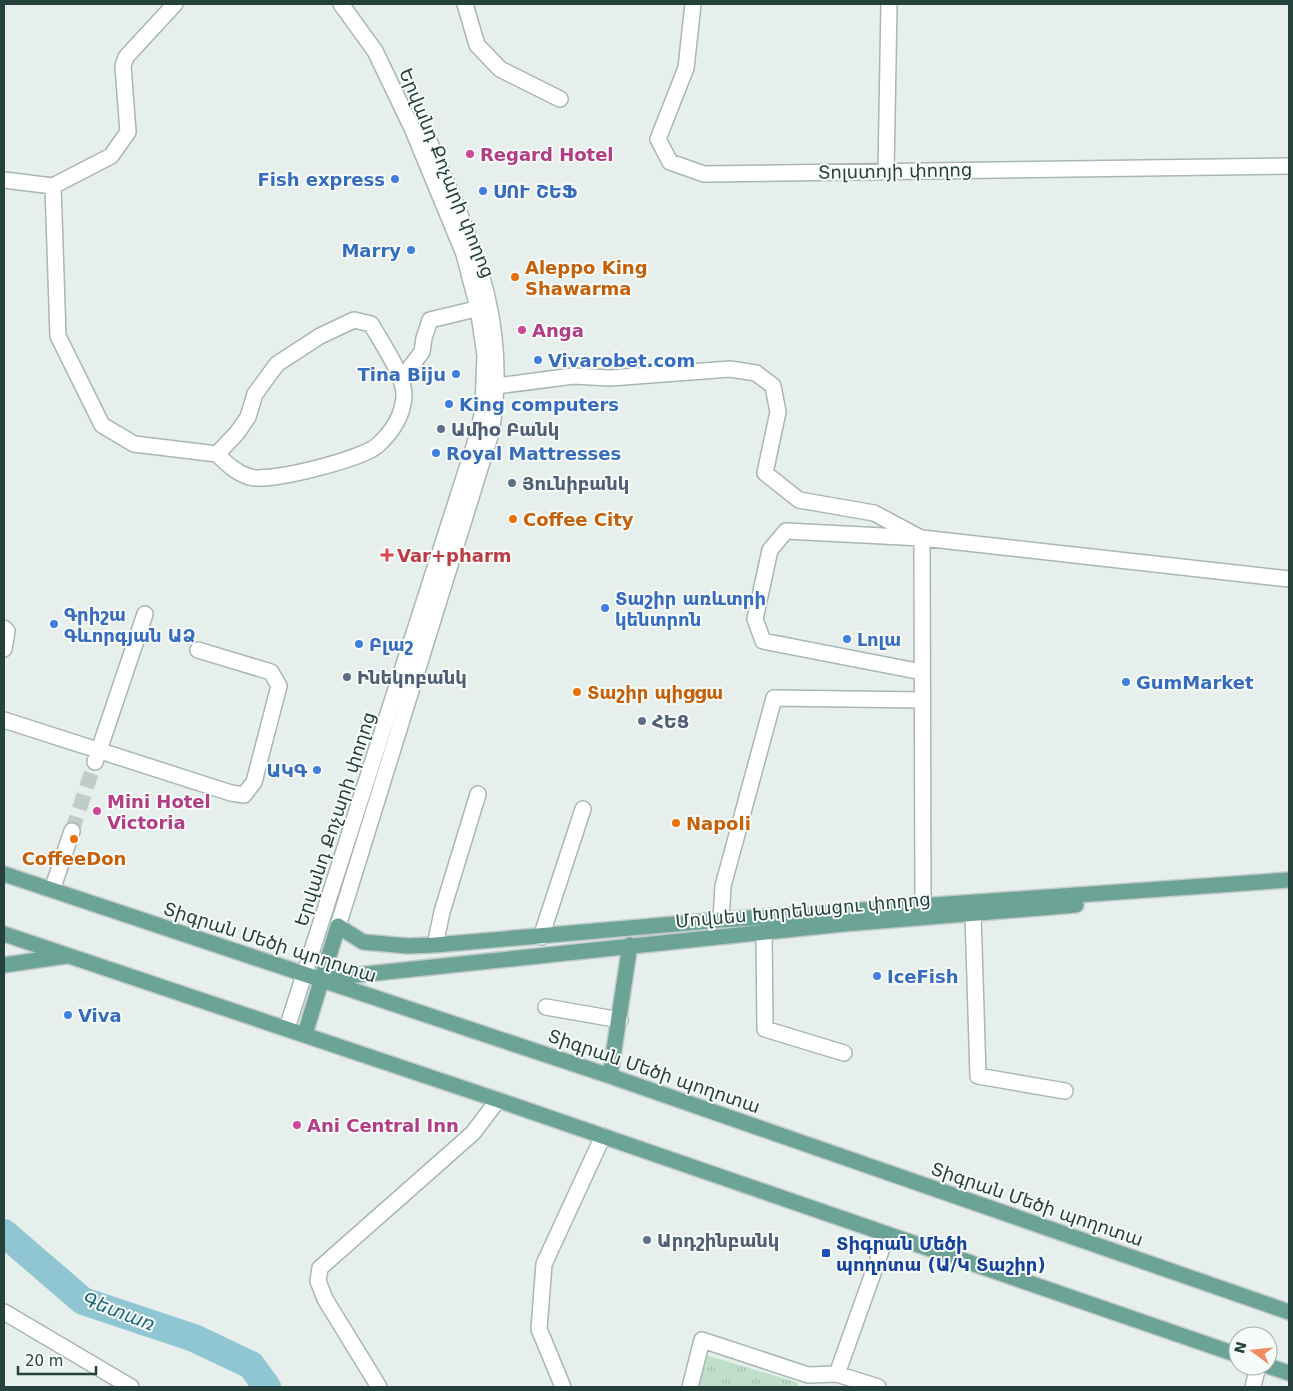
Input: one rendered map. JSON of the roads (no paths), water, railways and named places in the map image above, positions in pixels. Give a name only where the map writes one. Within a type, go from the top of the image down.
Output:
[{"type":"main road","name":"Տիգրան Մեծի պողոտա","points":[[4,874],[610,1076],[1289,1312]]},
{"type":"main road","name":"Մովսես Խորենացու փողոց","points":[[338,926],[363,942],[408,946],[435,945],[721,920],[922,911],[1289,880]]},
{"type":"main road","name":"Մովսես Խորենացու փողոց","points":[[322,979],[764,932],[922,911],[973,914],[1289,888]]},
{"type":"main road","name":"Երվանդ Քոչարի փողոց","points":[[305,1034],[338,926]]},
{"type":"main road","points":[[4,934],[305,1034],[1228,1352]]},
{"type":"main road","points":[[610,1076],[630,945]]},
{"type":"main road","points":[[4,965],[70,955]]},
{"type":"street","points":[[4,180],[54,186],[111,156],[128,132],[123,66],[126,56],[175,4]]},
{"type":"street","name":"Երվանդ Քոչարի փողոց","points":[[287,1028],[306,974],[478,434],[483,409],[486,367],[484,307],[464,254],[412,128],[375,50],[341,4]]},
{"type":"street","name":"Երվանդ Քոչարի փողոց","points":[[338,926],[491,433],[497,386],[497,356],[468,234],[425,132],[383,45],[353,4]]},
{"type":"street","points":[[465,4],[476,45],[500,69],[560,99]]},
{"type":"street","name":"Տոլստոյի փողոց","points":[[693,4],[686,68],[658,139],[670,162],[704,174],[1289,166]]},
{"type":"street","points":[[886,171],[889,4]]},
{"type":"street","points":[[54,186],[58,336],[102,425],[134,444],[217,454],[232,469],[252,478],[292,474],[336,464],[377,446],[398,422],[404,395],[401,379],[371,324],[354,320],[320,336],[277,364],[256,394],[248,417],[237,433],[217,454]]},
{"type":"street","points":[[401,379],[422,352],[430,320],[484,307]]},
{"type":"street","points":[[497,386],[573,376],[610,378],[730,369],[756,373],[773,386],[778,412],[765,473],[799,500],[874,513],[922,538]]},
{"type":"street","points":[[922,672],[763,641],[755,619],[770,550],[786,531],[922,538],[1289,579]]},
{"type":"street","points":[[922,538],[922,911]]},
{"type":"street","points":[[97,756],[145,614]]},
{"type":"street","points":[[4,628],[7,631],[4,649]]},
{"type":"street","points":[[4,720],[97,756],[244,795],[254,782],[279,686],[271,672],[198,650]]},
{"type":"street","points":[[721,920],[723,886],[774,698],[922,700]]},
{"type":"street","points":[[435,945],[442,912],[478,794]]},
{"type":"street","points":[[541,937],[583,809]]},
{"type":"street","points":[[52,890],[72,831]]},
{"type":"street","points":[[973,914],[978,1076],[1065,1091]]},
{"type":"street","points":[[764,932],[765,1029],[844,1054]]},
{"type":"street","points":[[546,1007],[620,1020]]},
{"type":"street","points":[[379,1387],[325,1299],[318,1282],[320,1268],[473,1133],[498,1100]]},
{"type":"street","points":[[563,1387],[539,1329],[544,1264],[603,1136]]},
{"type":"street","points":[[837,1374],[887,1234]]},
{"type":"street","points":[[4,1312],[131,1387]]},
{"type":"street","points":[[690,1387],[702,1340],[808,1375],[837,1374],[878,1387]]},
{"type":"waterway","name":"Գետառ","points":[[4,1233],[83,1301],[194,1338],[251,1365],[267,1387]]},
{"type":"tunnel","points":[[72,831],[95,762]]},
{"type":"place","name":"Regard Hotel","points":[[470,154]]},
{"type":"place","name":"Fish express","points":[[395,179]]},
{"type":"place","name":"ՍՈՒ ՇԵՖ","points":[[483,191]]},
{"type":"place","name":"Marry","points":[[411,250]]},
{"type":"place","name":"Aleppo King Shawarma","points":[[515,277]]},
{"type":"place","name":"Anga","points":[[522,330]]},
{"type":"place","name":"Vivarobet.com","points":[[538,360]]},
{"type":"place","name":"Tina Biju","points":[[456,374]]},
{"type":"place","name":"King computers","points":[[449,404]]},
{"type":"place","name":"Ամիօ Բանկ","points":[[441,429]]},
{"type":"place","name":"Royal Mattresses","points":[[436,453]]},
{"type":"place","name":"Յունիբանկ","points":[[512,483]]},
{"type":"place","name":"Coffee City","points":[[513,519]]},
{"type":"place","name":"Var+pharm","points":[[387,555]]},
{"type":"place","name":"Տաշիր առևտրի կենտրոն","points":[[605,608]]},
{"type":"place","name":"Գրիշա Գևորգյան ԱՁ","points":[[54,624]]},
{"type":"place","name":"Լոլա","points":[[847,639]]},
{"type":"place","name":"Բլաշ","points":[[359,644]]},
{"type":"place","name":"Ինեկոբանկ","points":[[347,677]]},
{"type":"place","name":"GumMarket","points":[[1126,682]]},
{"type":"place","name":"Տաշիր պիցցա","points":[[577,692]]},
{"type":"place","name":"ՀԵՑ","points":[[642,721]]},
{"type":"place","name":"ԱԿԳ","points":[[317,770]]},
{"type":"place","name":"Mini Hotel Victoria","points":[[97,811]]},
{"type":"place","name":"Napoli","points":[[676,823]]},
{"type":"place","name":"CoffeeDon","points":[[74,839]]},
{"type":"place","name":"IceFish","points":[[877,976]]},
{"type":"place","name":"Viva","points":[[68,1015]]},
{"type":"place","name":"Ani Central Inn","points":[[297,1125]]},
{"type":"place","name":"Արդշինբանկ","points":[[647,1240]]},
{"type":"place","name":"Տիգրան Մեծի պողոտա (Ա/Կ Տաշիր)","points":[[826,1253]]}]
